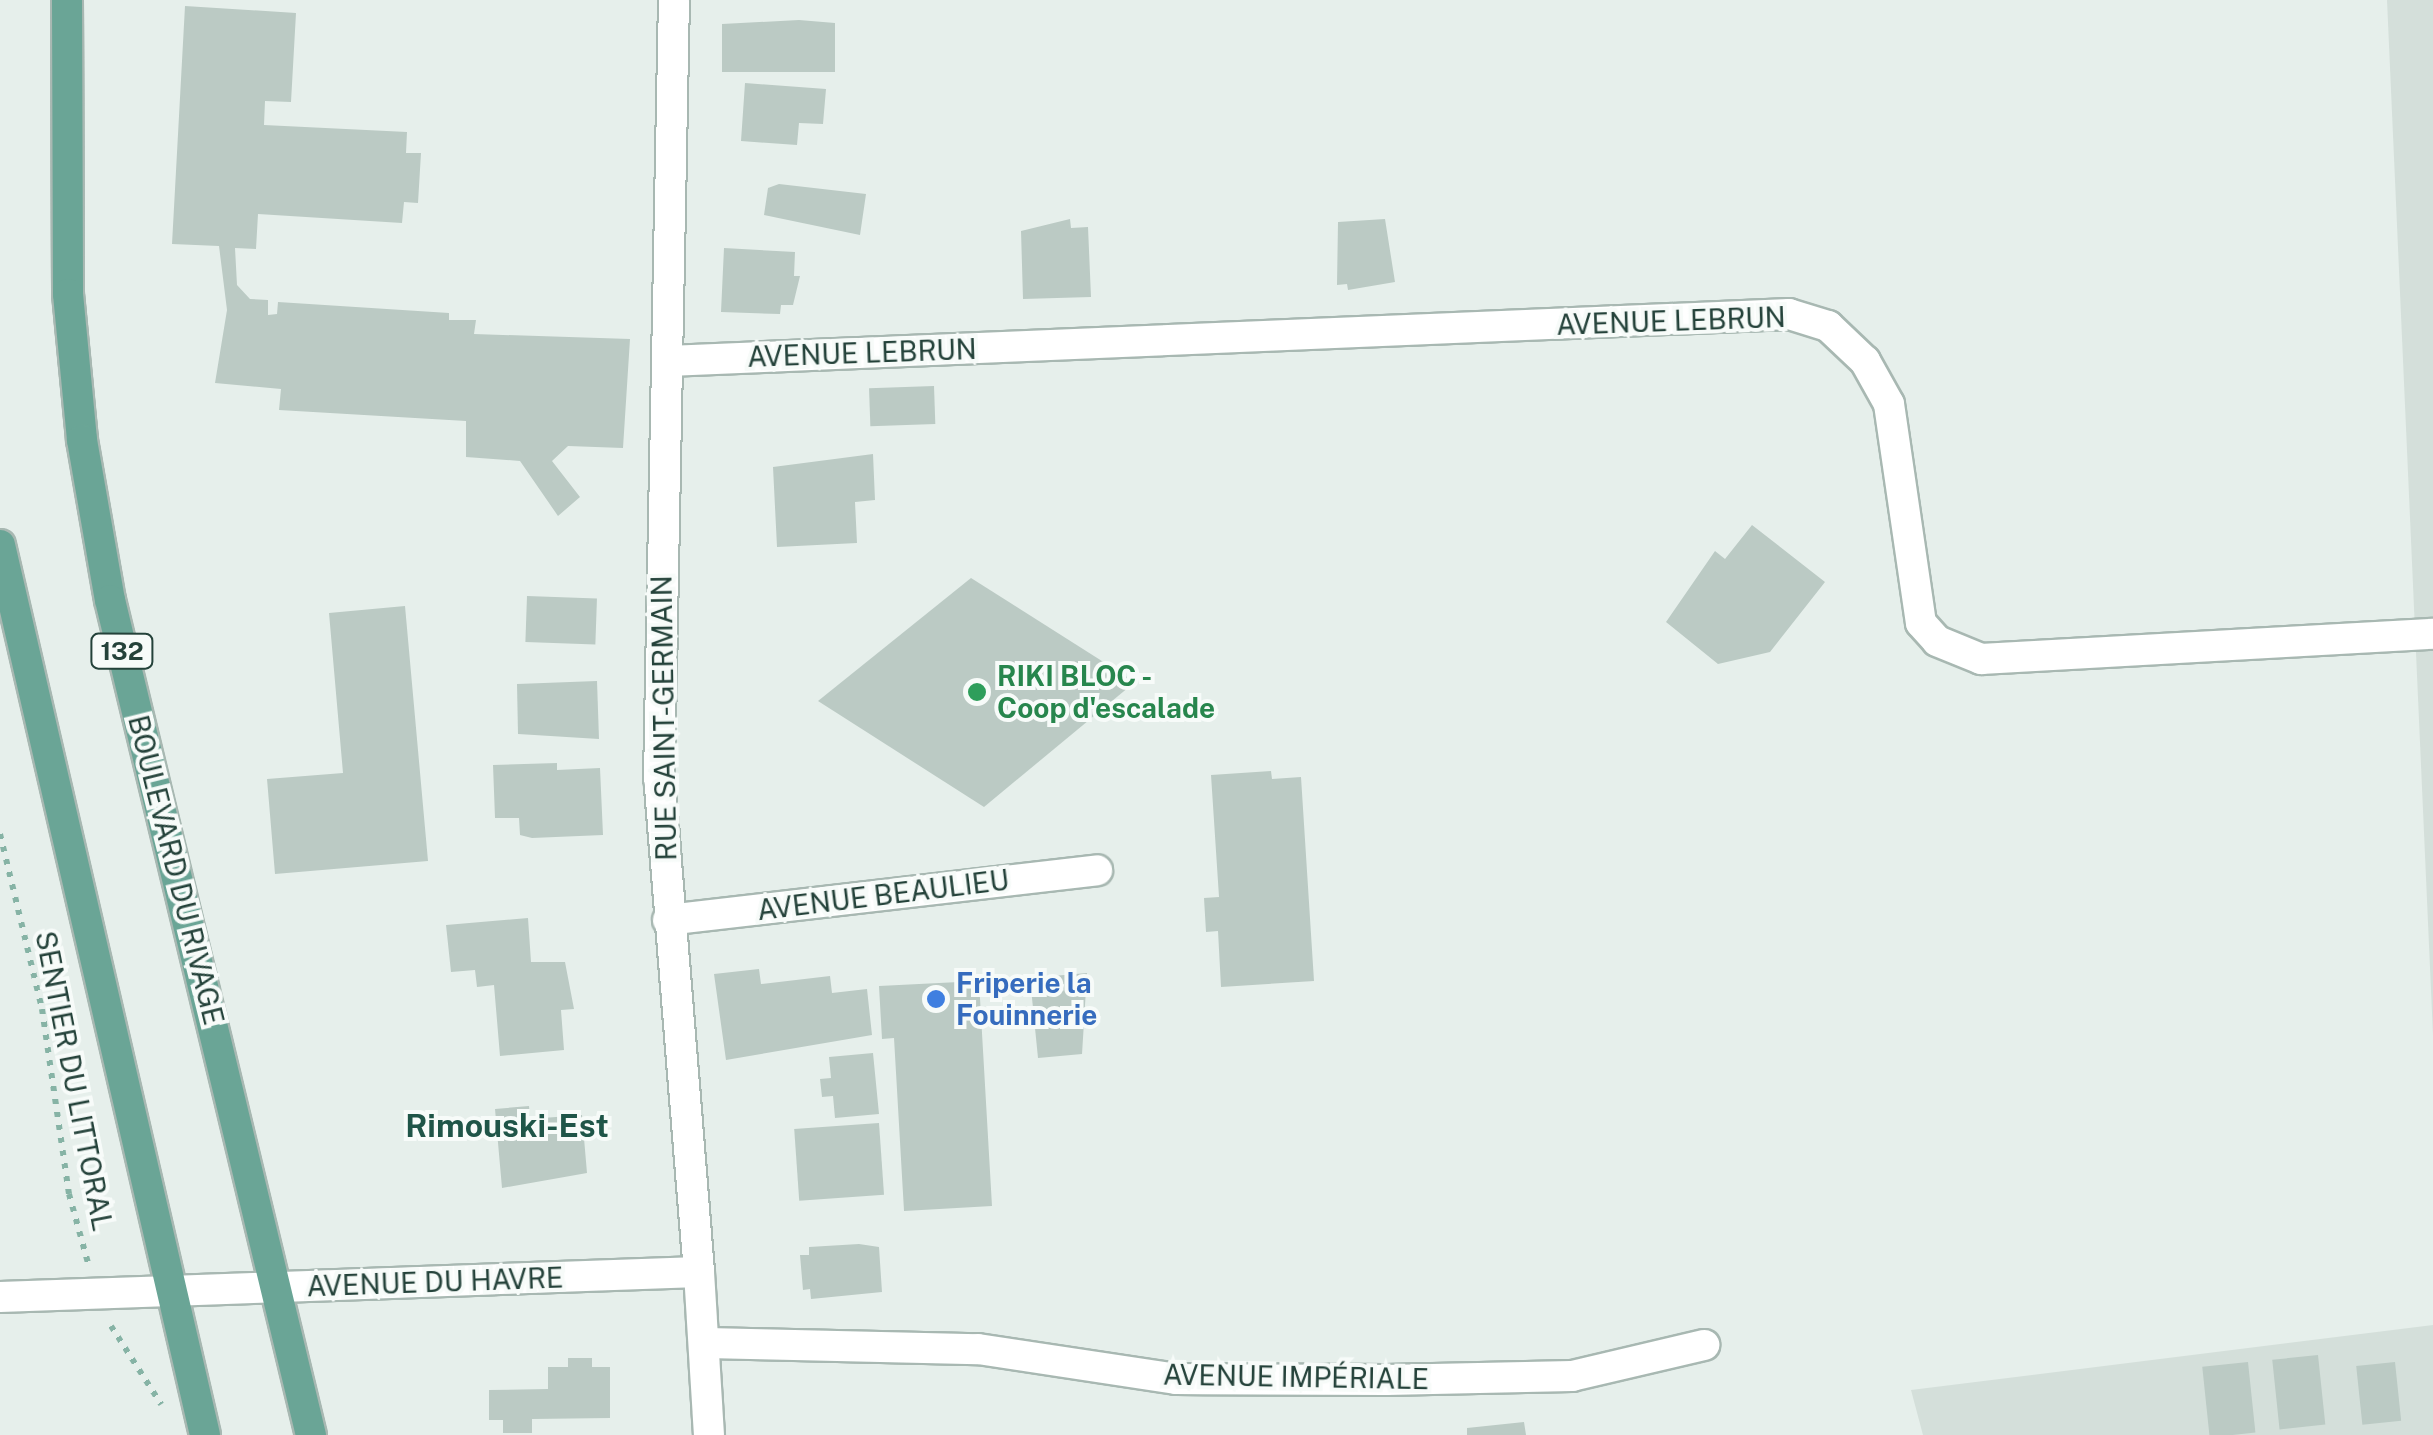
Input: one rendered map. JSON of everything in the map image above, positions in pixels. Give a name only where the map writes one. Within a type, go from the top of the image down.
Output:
[{"type":"main road","name":"BOULEVARD DU RIVAGE","points":[[68,0],[68,294],[82,440],[110,600],[311,1435]]},
{"type":"main road","points":[[0,546],[205,1435]]},
{"type":"street","name":"RUE SAINT-GERMAIN","points":[[674,0],[659,779],[707,1343],[709,1435]]},
{"type":"street","name":"AVENUE LEBRUN","points":[[668,361],[1789,314],[1828,326],[1866,361],[1889,404],[1921,622],[1937,641],[1982,659],[2433,634]]},
{"type":"street","name":"AVENUE BEAULIEU","points":[[668,920],[1097,870]]},
{"type":"street","name":"AVENUE DU HAVRE","points":[[0,1297],[699,1272]]},
{"type":"street","name":"AVENUE IMPÉRIALE","points":[[707,1343],[978,1348],[1176,1379],[1386,1380],[1572,1376],[1704,1345]]},
{"type":"path","name":"SENTIER DU LITTORAL","points":[[0,834],[42,1009],[69,1194],[114,1333],[165,1410]]},
{"type":"shaded area","points":[[2387,0],[2433,0],[2433,1035]]},
{"type":"shaded area","points":[[2433,1325],[2433,1435],[1923,1435],[1911,1390]]},
{"type":"building","points":[[185,6],[296,13],[291,102],[265,101],[264,125],[407,132],[406,153],[421,153],[418,203],[404,202],[402,223],[258,214],[256,249],[235,248],[237,285],[250,299],[268,300],[268,315],[277,314],[278,302],[449,313],[449,320],[476,320],[474,334],[630,339],[623,448],[568,446],[552,461],[580,497],[558,516],[520,461],[466,457],[466,421],[279,410],[281,389],[215,383],[227,310],[219,246],[172,244]]},
{"type":"building","points":[[799,20],[835,23],[835,72],[722,72],[722,24]]},
{"type":"building","points":[[745,83],[826,89],[823,124],[799,123],[797,145],[741,141]]},
{"type":"building","points":[[779,184],[866,194],[860,235],[764,215],[768,188]]},
{"type":"building","points":[[1070,219],[1071,228],[1088,227],[1091,297],[1023,299],[1021,231]]},
{"type":"building","points":[[1385,219],[1395,282],[1348,290],[1347,284],[1337,285],[1338,222]]},
{"type":"building","points":[[724,248],[795,252],[794,276],[800,276],[793,305],[781,305],[780,314],[721,312]]},
{"type":"building","points":[[934,386],[935,424],[870,426],[869,388]]},
{"type":"building","points":[[873,454],[875,500],[855,502],[857,543],[777,547],[773,467]]},
{"type":"building","points":[[1752,525],[1825,582],[1770,652],[1718,664],[1666,622],[1715,551],[1725,559]]},
{"type":"building","name":"RIKI BLOC - Coop d'escalade","points":[[971,578],[1135,682],[984,807],[818,701]]},
{"type":"building","points":[[527,596],[597,598],[595,644],[525,642]]},
{"type":"building","points":[[405,606],[428,861],[275,874],[267,779],[343,773],[329,613]]},
{"type":"building","points":[[597,681],[599,739],[518,734],[517,684]]},
{"type":"building","points":[[557,763],[557,770],[600,768],[603,835],[532,838],[520,835],[519,818],[495,818],[493,765]]},
{"type":"building","points":[[1271,771],[1272,779],[1301,777],[1314,981],[1221,987],[1218,931],[1206,932],[1204,898],[1219,897],[1211,775]]},
{"type":"building","points":[[528,918],[531,962],[565,962],[574,1009],[561,1010],[564,1050],[500,1056],[494,985],[477,987],[475,970],[451,972],[446,925]]},
{"type":"building","points":[[759,969],[761,984],[830,976],[832,993],[867,989],[872,1035],[726,1060],[714,974]]},
{"type":"building","points":[[1087,973],[1082,1054],[1038,1058],[1030,978]]},
{"type":"building","points":[[979,981],[992,1206],[904,1211],[894,1038],[882,1039],[879,986]]},
{"type":"building","points":[[873,1053],[879,1114],[835,1118],[833,1096],[822,1097],[820,1079],[831,1078],[829,1057]]},
{"type":"building","points":[[529,1106],[530,1119],[582,1115],[587,1173],[502,1188],[495,1109]]},
{"type":"building","points":[[879,1123],[884,1195],[799,1201],[794,1129]]},
{"type":"building","points":[[809,1247],[879,1247],[882,1292],[811,1299],[810,1289],[803,1290],[800,1255],[809,1255]]},
{"type":"building","points":[[2318,1355],[2325,1425],[2280,1429],[2272,1360]]},
{"type":"building","points":[[568,1358],[592,1358],[592,1367],[610,1367],[610,1418],[532,1419],[532,1433],[503,1433],[503,1420],[489,1420],[489,1390],[548,1389],[548,1367],[568,1367]]},
{"type":"building","points":[[2248,1362],[2255,1433],[2209,1435],[2202,1367]]},
{"type":"building","points":[[2395,1362],[2401,1421],[2362,1425],[2356,1366]]},
{"type":"building","points":[[1524,1422],[1526,1435],[1467,1435],[1467,1428]]},
{"type":"place","name":"RIKI BLOC - Coop d'escalade","points":[[977,692]]},
{"type":"place","name":"Friperie la Fouinnerie","points":[[936,999]]},
{"type":"district","name":"Rimouski-Est","points":[[507,1126]]}]
